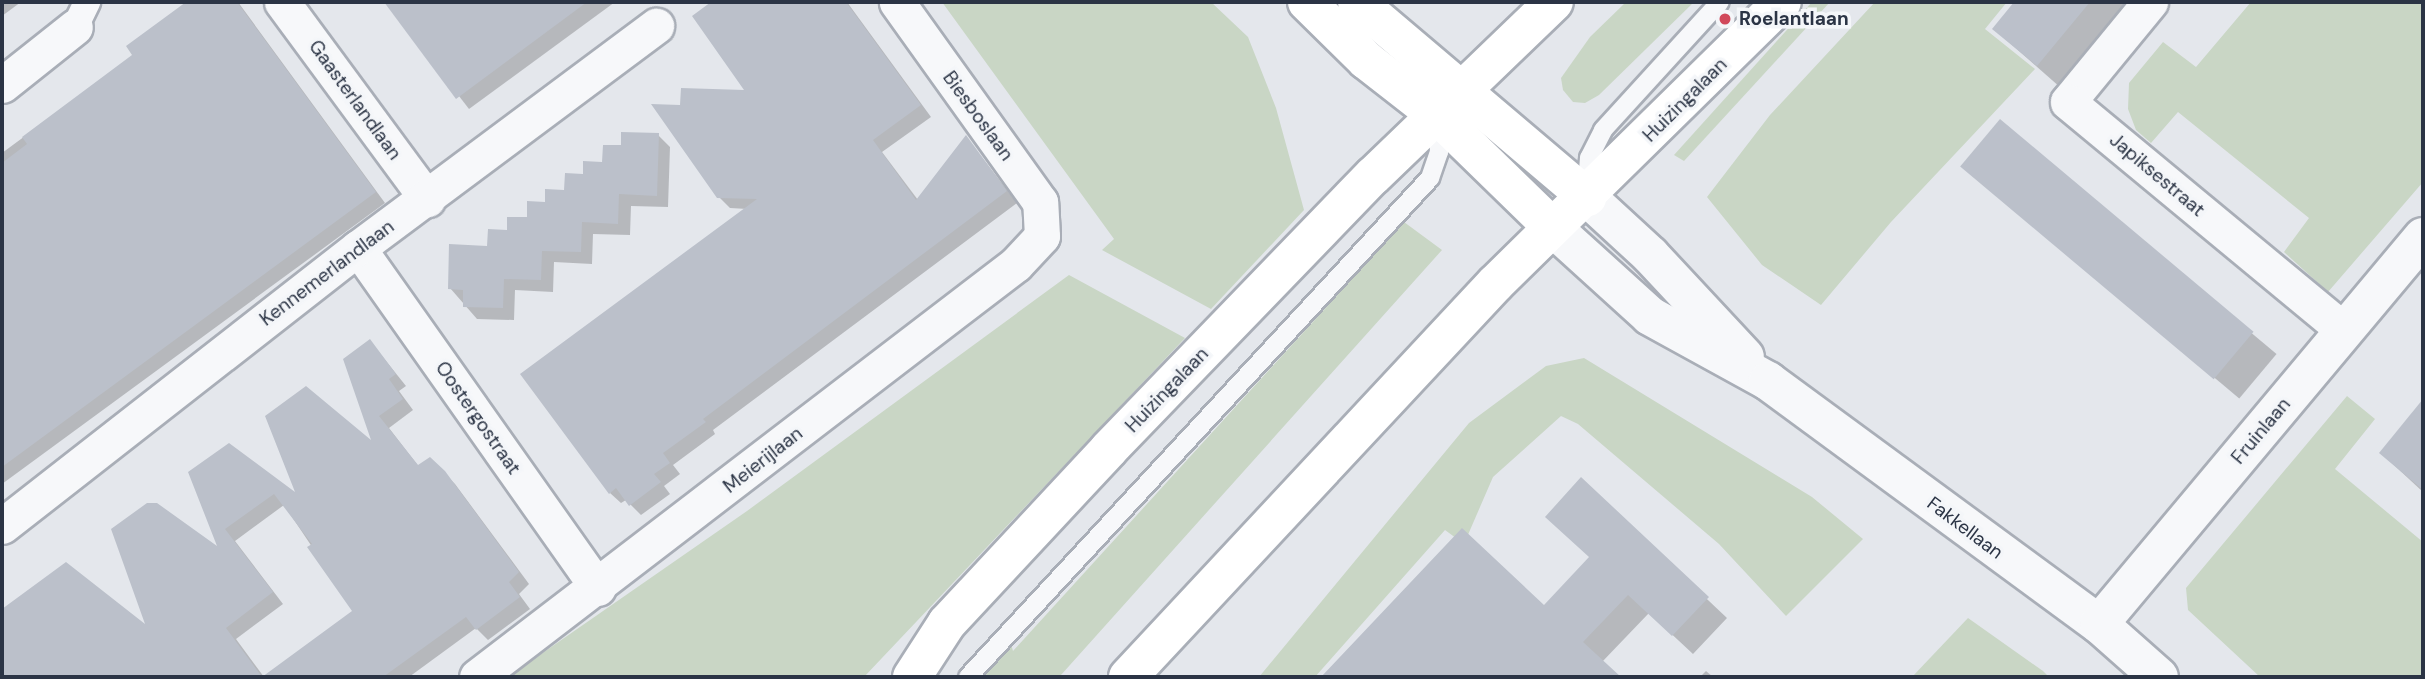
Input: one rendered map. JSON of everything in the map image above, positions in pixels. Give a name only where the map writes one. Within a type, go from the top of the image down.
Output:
[{"type":"main road","points":[[1307,2],[1366,60],[1438,116],[1552,227]]},
{"type":"main road","points":[[1357,2],[1465,90],[1587,197]]},
{"type":"main road","name":"Huizingalaan","points":[[912,677],[947,623],[1100,459],[1373,176],[1554,2]]},
{"type":"main road","name":"Huizingalaan","points":[[1128,677],[1552,227],[1587,197],[1782,2]]},
{"type":"street","name":"Gaasterlandlaan","points":[[282,2],[427,199]]},
{"type":"street","name":"Biesboslaan","points":[[897,2],[1040,202],[1042,236]]},
{"type":"street","name":"Japiksestraat","points":[[2150,2],[2068,102],[2345,331]]},
{"type":"street","points":[[2,85],[81,14]]},
{"type":"street","name":"Kennemerlandlaan","points":[[2,526],[358,247],[427,199],[656,26]]},
{"type":"street","name":"Fakkellaan","points":[[1587,197],[1650,255],[1768,381]]},
{"type":"street","name":"Fakkellaan","points":[[1552,227],[1650,316],[1768,381],[2099,624],[2159,677]]},
{"type":"street","name":"Meierijlaan","points":[[477,677],[598,588],[1016,264],[1042,236]]},
{"type":"street","name":"Fruinlaan","points":[[2099,624],[2423,237]]},
{"type":"street","name":"Oostergostraat","points":[[358,247],[598,588]]},
{"type":"lane","name":"Huizingalaan","points":[[1587,197],[1589,158],[1603,130],[1720,2]]},
{"type":"lane","points":[[968,677],[1430,178],[1438,152],[1438,116]]},
{"type":"green space","points":[[942,2],[1211,2],[1248,37],[1276,108],[1304,210],[1211,309],[1102,250],[1114,239]]},
{"type":"green space","points":[[1626,2],[1694,2],[1599,95],[1585,103],[1573,102],[1563,90],[1561,78],[1590,37]]},
{"type":"green space","points":[[1812,2],[1830,2],[1684,161],[1674,155]]},
{"type":"green space","points":[[1875,2],[2007,2],[1985,29],[2035,69],[1891,222],[1821,305],[1762,265],[1707,197],[1770,115]]},
{"type":"green space","points":[[2251,2],[2423,2],[2423,182],[2328,292],[2284,252],[2309,218],[2178,112],[2151,143],[2136,130],[2128,109],[2129,83],[2163,42],[2196,67]]},
{"type":"green space","points":[[1404,222],[1442,250],[1061,675],[981,677],[1011,644],[1013,651]]},
{"type":"green space","points":[[1069,275],[1185,338],[864,677],[508,677],[747,511]]},
{"type":"green space","points":[[1584,358],[1812,497],[1863,539],[1786,616],[1719,544],[1578,424],[1561,416],[1493,477],[1464,544],[1445,530],[1315,677],[1259,677],[1469,423],[1546,366]]},
{"type":"green space","points":[[2347,396],[2375,419],[2335,469],[2423,542],[2423,677],[2260,677],[2188,610],[2186,588]]},
{"type":"green space","points":[[1968,618],[2043,671],[2049,677],[1912,677]]},
{"type":"building","points":[[186,2],[237,2],[376,192],[2,467],[2,163],[27,144],[22,137],[132,55],[126,46]]},
{"type":"building","points":[[384,2],[587,2],[456,99]]},
{"type":"building","points":[[711,2],[846,2],[921,105],[873,140],[916,200],[966,135],[1007,191],[703,419],[706,422],[663,453],[670,463],[654,474],[661,482],[629,506],[616,488],[609,494],[520,374],[757,199],[717,198],[651,104],[680,105],[681,88],[744,90],[692,16]]},
{"type":"building","points":[[2014,2],[2090,2],[2037,66],[1992,29]]},
{"type":"building","points":[[2000,119],[2254,332],[2214,379],[1960,166]]},
{"type":"building","points":[[621,132],[659,133],[657,196],[619,194],[618,224],[582,222],[581,252],[542,251],[541,280],[504,279],[503,308],[463,307],[463,290],[448,289],[449,244],[487,246],[488,229],[507,230],[507,217],[527,217],[527,201],[545,202],[545,189],[564,190],[565,173],[583,174],[583,161],[602,162],[603,145],[621,145]]},
{"type":"building","points":[[370,339],[396,374],[389,379],[403,399],[379,416],[418,465],[430,457],[445,471],[519,572],[509,582],[520,597],[476,630],[466,617],[383,677],[262,677],[2,677],[2,609],[66,562],[145,624],[111,529],[147,503],[157,503],[217,546],[188,472],[229,443],[295,492],[265,416],[306,386],[371,440],[343,359]],"holes":[[[274,494],[312,544],[307,547],[352,611],[262,677],[226,628],[273,592],[225,529]]]},
{"type":"building","points":[[2423,399],[2423,490],[2379,453]]},
{"type":"building","points":[[1581,477],[1709,597],[1672,636],[1628,595],[1583,642],[1621,677],[1321,677],[1462,528],[1544,605],[1589,557],[1545,517]]},
{"type":"place","name":"Roelantlaan","points":[[1725,19]]}]
